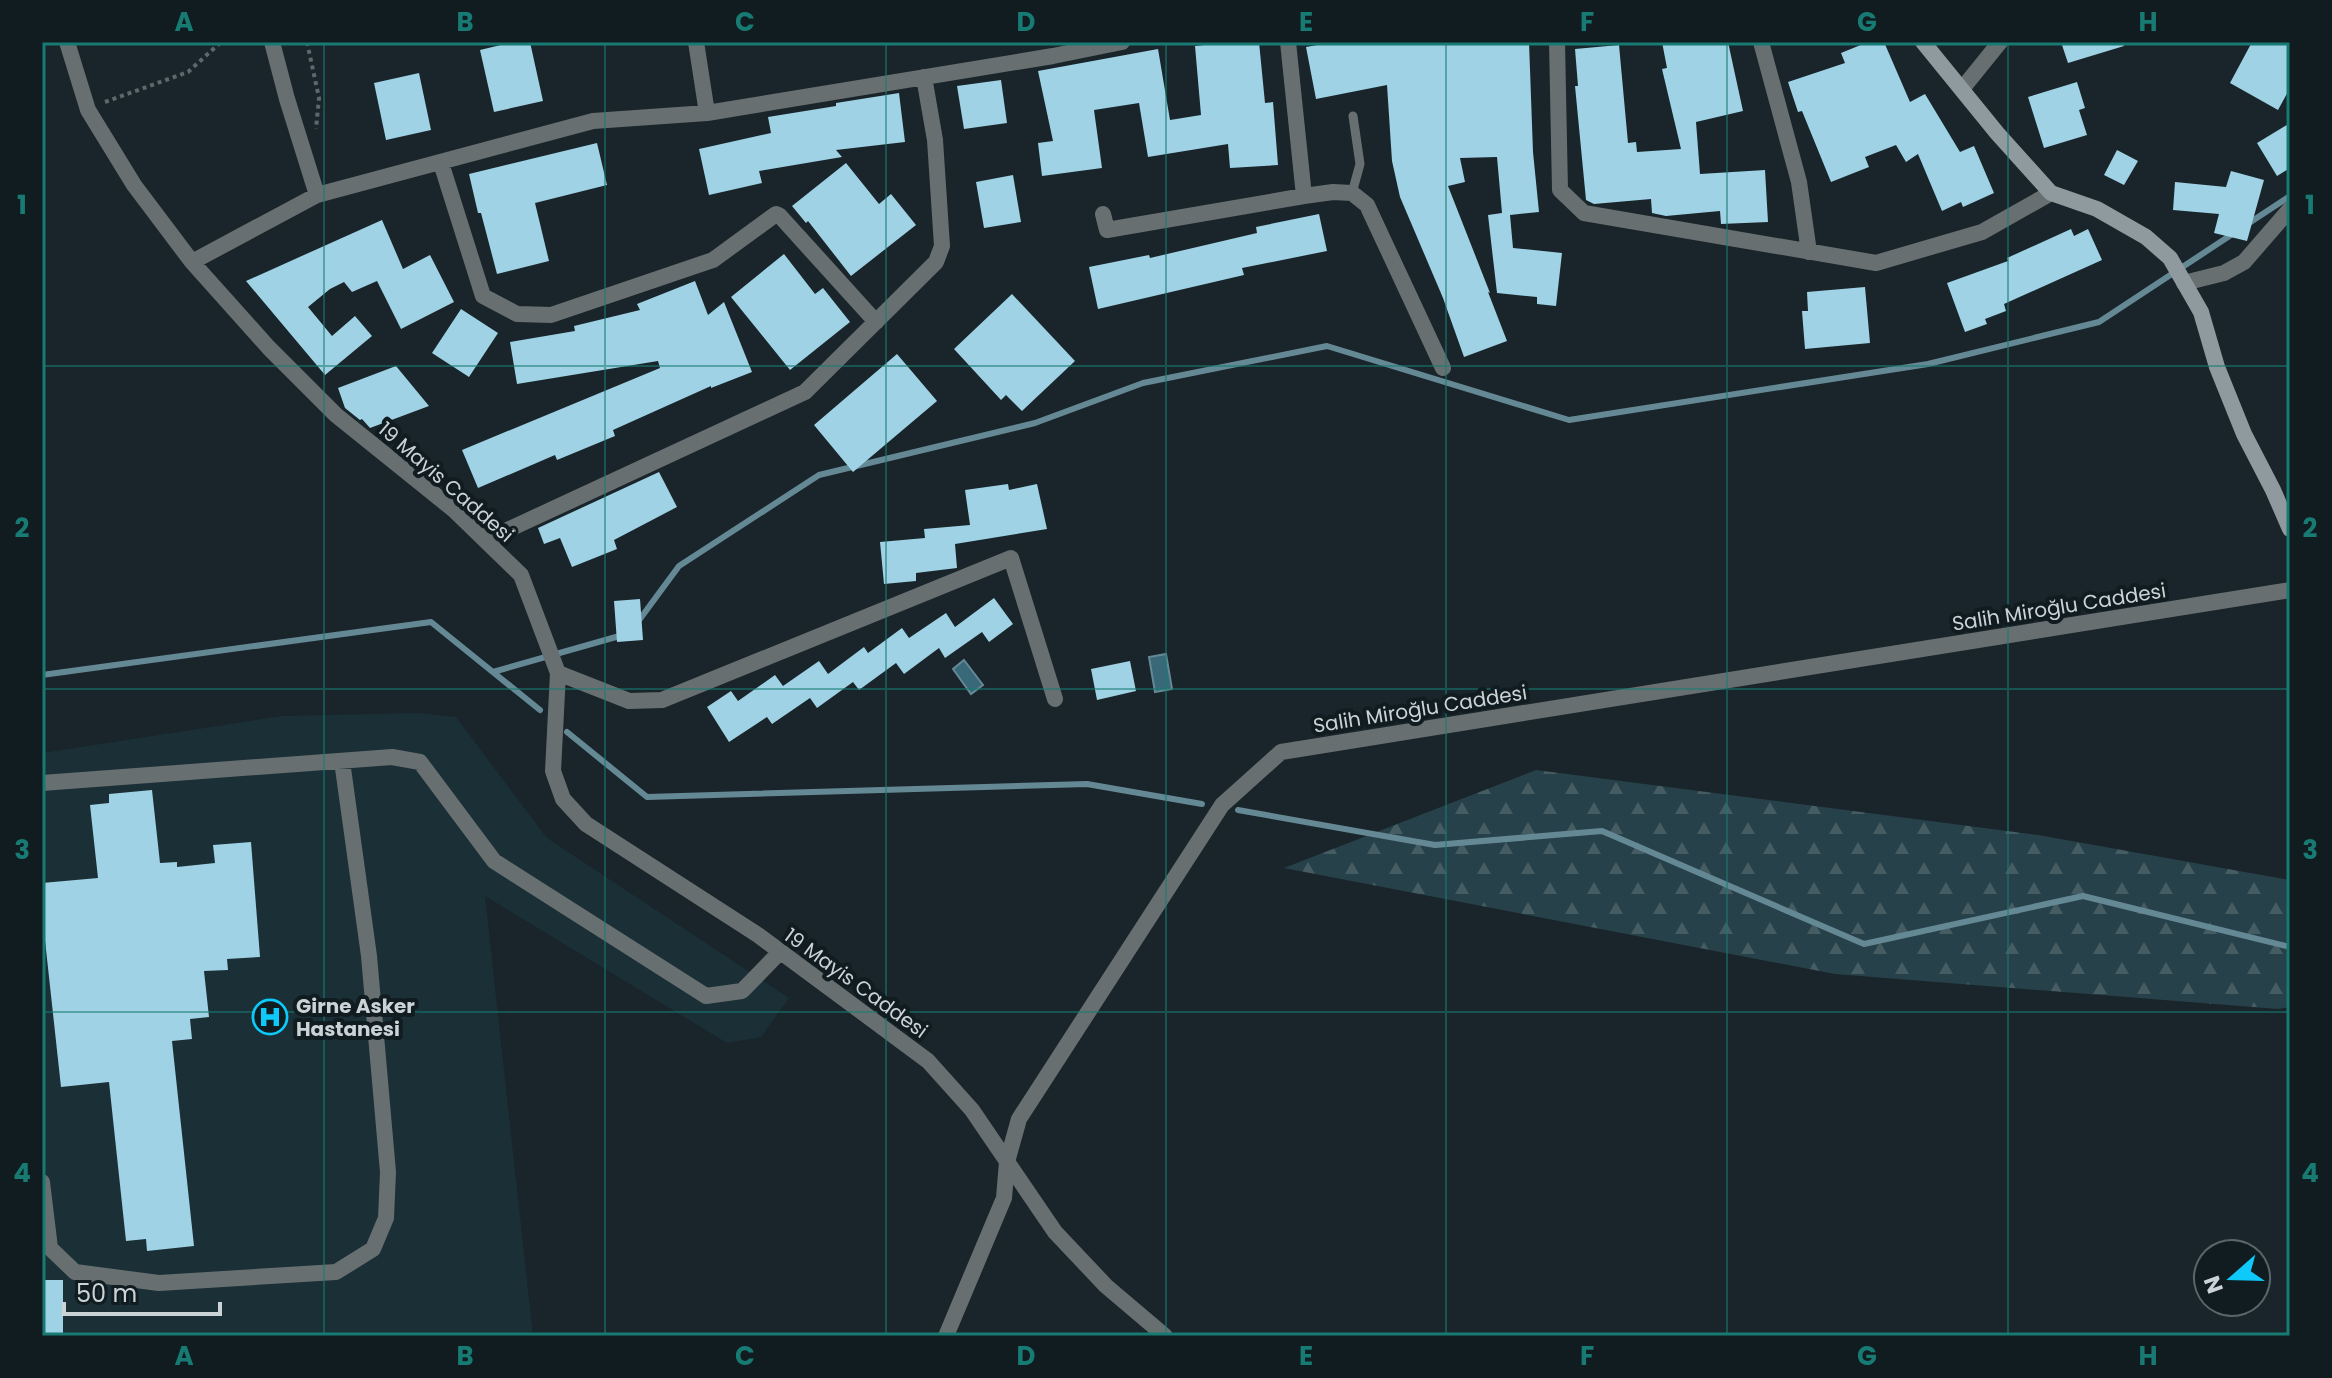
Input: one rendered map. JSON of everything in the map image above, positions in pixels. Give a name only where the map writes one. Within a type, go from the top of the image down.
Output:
[{"type":"street","name":"19 Mayis Caddesi","points":[[67,42],[88,110],[157,219],[192,262],[269,348],[336,415],[454,510],[521,575],[558,673],[553,771],[563,799],[586,824],[780,952],[928,1061],[972,1110],[1007,1162]]},
{"type":"street","points":[[272,42],[317,195]]},
{"type":"street","points":[[696,42],[707,113]]},
{"type":"street","points":[[192,262],[317,195],[593,121],[707,113],[1122,42]]},
{"type":"street","points":[[1288,42],[1304,196]]},
{"type":"street","points":[[1557,42],[1560,190],[1584,213],[1876,263],[1982,232],[2051,193]]},
{"type":"street","points":[[1761,42],[1799,182],[1809,252]]},
{"type":"street","points":[[1923,42],[2051,193],[2097,209],[2146,237],[2170,258],[2201,312],[2217,367],[2244,434],[2290,529]]},
{"type":"street","points":[[1962,89],[2000,42]]},
{"type":"street","points":[[486,540],[805,392],[936,262],[942,246],[935,140],[924,77]]},
{"type":"street","points":[[441,163],[483,296],[517,314],[551,315],[713,260],[776,214],[876,322]]},
{"type":"street","points":[[1103,214],[1107,230],[1304,196],[1352,193],[1367,205],[1443,368]]},
{"type":"street","points":[[2184,283],[2224,273],[2244,262],[2290,209]]},
{"type":"street","points":[[558,673],[629,701],[662,700],[1011,558],[1055,699]]},
{"type":"street","name":"Salih Miroğlu Caddesi","points":[[946,1336],[1004,1198],[1007,1162],[1019,1119],[1222,805],[1281,752],[2290,590]]},
{"type":"street","points":[[42,783],[392,757],[420,762],[494,861],[706,996],[742,991],[780,952]]},
{"type":"street","points":[[42,1182],[50,1248],[75,1272],[159,1283],[336,1272],[373,1249],[386,1218],[388,1172],[369,956],[342,761]]},
{"type":"street","points":[[1007,1162],[1055,1232],[1106,1286],[1165,1336]]},
{"type":"lane","points":[[1352,193],[1360,164],[1353,116]]},
{"type":"path","points":[[88,110],[188,72],[221,42]]},
{"type":"path","points":[[302,146],[317,127],[319,98],[307,42]]},
{"type":"shaded area","points":[[1166,654],[1172,689],[1155,692],[1149,657]]},
{"type":"shaded area","points":[[964,660],[983,685],[971,694],[953,669]]},
{"type":"shaded area","name":"Girne Asker Hastanesi","points":[[418,713],[456,717],[547,838],[789,998],[761,1037],[727,1043],[485,896],[533,1336],[42,1336],[42,753],[282,716]]},
{"type":"green space","points":[[1536,770],[2038,835],[2290,880],[2290,1007],[2278,1009],[1835,974],[1284,868]]},
{"type":"building","points":[[513,42],[530,42],[543,101],[494,112],[480,50]]},
{"type":"building","points":[[1259,42],[1265,103],[1273,102],[1278,165],[1230,168],[1228,144],[1148,157],[1139,103],[1094,110],[1102,168],[1042,176],[1038,143],[1053,141],[1038,71],[1158,49],[1170,120],[1201,115],[1195,46]]},
{"type":"building","points":[[1334,42],[1529,42],[1533,152],[1539,212],[1510,215],[1513,248],[1562,253],[1556,306],[1537,304],[1537,297],[1497,293],[1488,215],[1502,213],[1497,157],[1460,158],[1465,182],[1448,186],[1507,341],[1464,357],[1443,298],[1400,197],[1392,161],[1387,85],[1316,99],[1306,47]]},
{"type":"building","points":[[1662,42],[1728,42],[1743,111],[1696,122],[1700,174],[1765,170],[1768,222],[1721,224],[1720,211],[1666,216],[1652,213],[1651,199],[1594,204],[1586,200],[1575,86],[1578,86],[1575,49],[1619,45],[1628,143],[1636,142],[1637,152],[1681,149],[1662,69],[1667,68]]},
{"type":"building","points":[[1868,42],[1884,42],[1910,102],[1925,94],[1960,152],[1974,146],[1994,193],[1963,207],[1961,202],[1942,211],[1918,154],[1906,162],[1896,145],[1865,157],[1869,167],[1831,182],[1802,111],[1798,112],[1788,82],[1845,63],[1841,53]]},
{"type":"building","points":[[2061,42],[2123,42],[2124,46],[2068,63]]},
{"type":"building","points":[[2252,42],[2290,42],[2290,88],[2278,110],[2230,83]]},
{"type":"building","points":[[419,73],[431,130],[386,140],[374,83]]},
{"type":"building","points":[[1001,80],[1007,123],[964,129],[957,86]]},
{"type":"building","points":[[2077,82],[2085,108],[2079,110],[2087,135],[2044,148],[2028,97]]},
{"type":"building","points":[[899,93],[905,142],[836,150],[842,157],[759,171],[762,183],[709,195],[699,149],[771,133],[768,117]]},
{"type":"building","points":[[2290,123],[2290,168],[2277,176],[2257,143]]},
{"type":"building","points":[[597,143],[607,185],[535,203],[549,261],[497,274],[469,174]]},
{"type":"building","points":[[2117,150],[2138,161],[2124,185],[2104,175]]},
{"type":"building","points":[[846,163],[879,204],[891,194],[916,225],[851,276],[808,221],[806,223],[792,206]]},
{"type":"building","points":[[2231,171],[2264,180],[2247,241],[2214,233],[2219,214],[2173,210],[2175,182],[2226,187]]},
{"type":"building","points":[[1013,175],[1021,222],[984,228],[976,182]]},
{"type":"building","points":[[1319,214],[1327,251],[1242,268],[1244,275],[1098,309],[1089,267],[1149,255],[1150,258],[1257,233],[1256,227]]},
{"type":"building","points":[[382,220],[403,269],[430,255],[454,302],[401,329],[377,281],[352,292],[344,282],[330,289],[308,307],[332,336],[355,316],[372,336],[325,375],[246,281]]},
{"type":"building","points":[[2071,229],[2074,236],[2088,229],[2102,260],[2004,304],[2006,311],[1985,319],[1987,324],[1965,332],[1947,283],[2008,261],[2007,258]]},
{"type":"building","points":[[784,254],[815,294],[823,288],[850,322],[790,370],[731,297]]},
{"type":"building","points":[[695,281],[708,315],[724,302],[752,372],[711,386],[613,430],[615,436],[557,460],[555,455],[478,488],[462,450],[660,368],[658,361],[517,384],[510,342],[575,331],[574,326],[640,310],[637,304]]},
{"type":"building","points":[[1865,287],[1870,343],[1805,349],[1802,311],[1808,311],[1807,292]]},
{"type":"building","points":[[1012,294],[1075,361],[1022,411],[1006,395],[1001,400],[954,349]]},
{"type":"building","points":[[461,309],[498,333],[469,377],[432,353]]},
{"type":"building","points":[[897,354],[937,401],[853,472],[814,425]]},
{"type":"building","points":[[396,366],[429,406],[370,428],[345,408],[338,388]]},
{"type":"building","points":[[659,472],[677,507],[614,540],[617,549],[572,567],[560,538],[544,544],[538,528]]},
{"type":"building","points":[[1008,484],[1009,490],[1037,484],[1047,529],[955,544],[957,568],[916,573],[916,581],[884,584],[880,542],[925,538],[924,529],[970,525],[965,490]]},
{"type":"building","points":[[994,598],[1013,624],[989,642],[982,632],[945,658],[939,648],[904,674],[896,663],[859,690],[853,682],[817,708],[810,698],[772,724],[767,717],[729,742],[707,707],[731,691],[738,701],[775,675],[783,686],[819,661],[828,674],[864,647],[868,653],[902,628],[909,638],[946,613],[955,627]]},
{"type":"building","points":[[640,599],[643,640],[617,642],[614,601]]},
{"type":"building","points":[[1130,661],[1136,691],[1097,700],[1091,669]]},
{"type":"building","points":[[152,790],[160,863],[177,862],[177,867],[215,863],[213,845],[251,842],[260,957],[227,959],[228,970],[204,971],[209,1017],[190,1019],[192,1039],[172,1041],[194,1246],[147,1251],[146,1239],[126,1241],[109,1082],[61,1087],[43,922],[42,883],[98,878],[90,805],[109,803],[109,794]]},
{"type":"building","points":[[42,1280],[63,1280],[63,1336],[42,1336]]},
{"type":"waterway","points":[[2246,225],[2290,196]]},
{"type":"waterway","points":[[637,623],[679,566],[819,475],[1035,423],[1143,383],[1327,346],[1569,420],[1928,364],[2099,322],[2234,233]]},
{"type":"waterway","points":[[42,675],[431,622],[540,710]]},
{"type":"waterway","points":[[493,672],[623,635]]},
{"type":"waterway","points":[[567,732],[647,797],[1087,784],[1202,804]]},
{"type":"waterway","points":[[1238,810],[1435,845],[1602,831],[1864,944],[2083,896],[2290,947]]},
{"type":"place","name":"Girne Asker Hastanesi","points":[[270,1017]]}]
